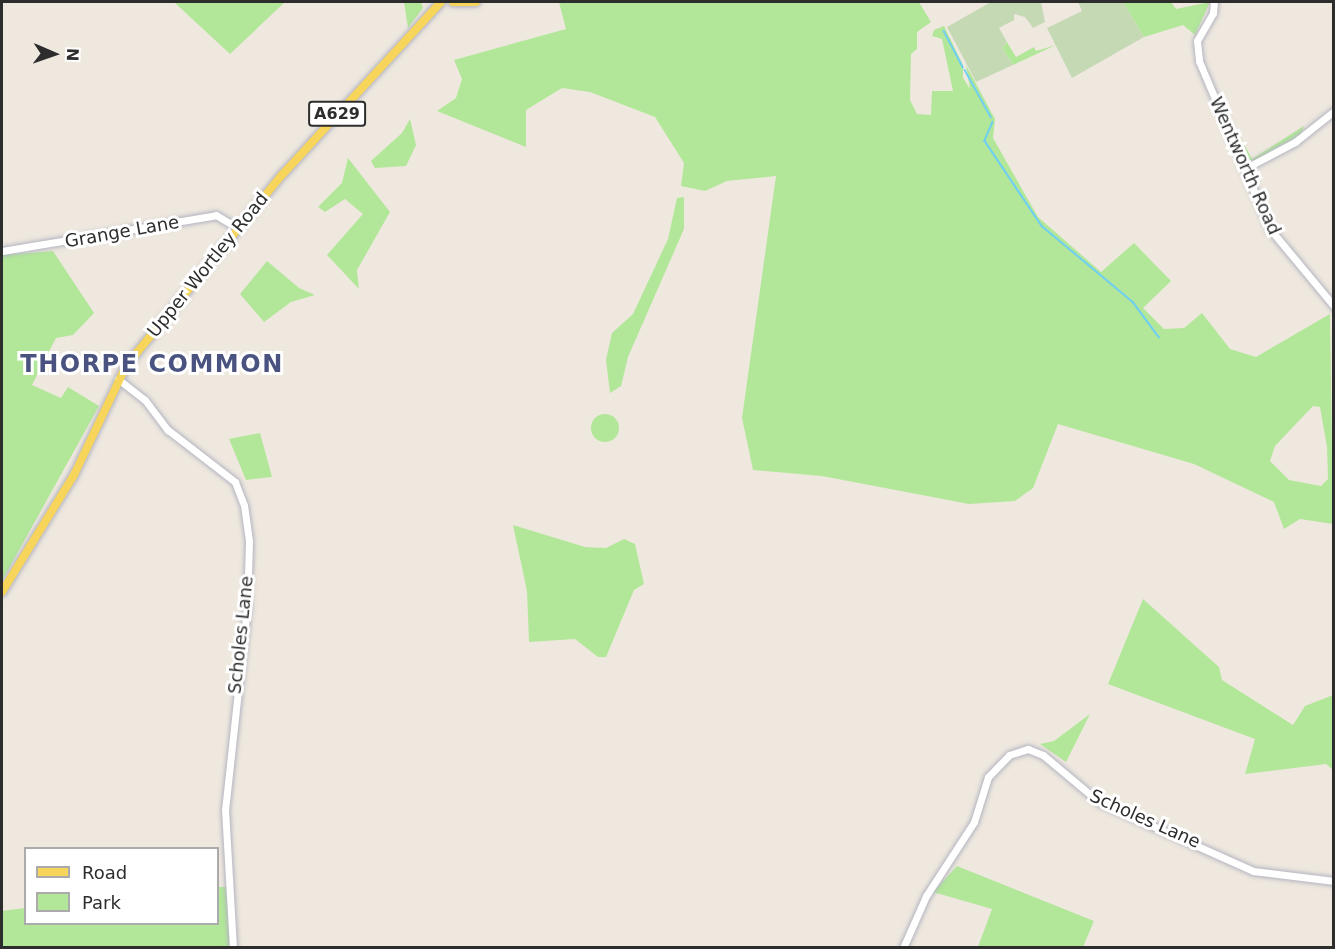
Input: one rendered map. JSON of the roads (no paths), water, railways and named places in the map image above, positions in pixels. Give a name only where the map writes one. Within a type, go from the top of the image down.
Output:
[{"type":"main road","name":"Upper Wortley Road","points":[[2,592],[74,475],[118,379],[238,228],[441,2]]},
{"type":"main road","points":[[453,2],[476,2]]},
{"type":"street","name":"Wentworth Road","points":[[1214,2],[1213,13],[1199,34],[1197,50],[1244,169],[1280,245],[1334,306]]},
{"type":"street","points":[[1244,169],[1295,142],[1334,111]]},
{"type":"street","name":"Grange Lane","points":[[2,251],[216,215],[238,228]]},
{"type":"street","name":"Scholes Lane","points":[[118,379],[145,400],[168,430],[235,482],[244,505],[249,542],[247,608],[225,809],[233,948]]},
{"type":"street","name":"Scholes Lane","points":[[903,948],[926,896],[974,822],[988,777],[1009,755],[1028,749],[1043,755],[1099,802],[1134,814],[1253,871],[1334,881]]},
{"type":"waterway","points":[[944,31],[963,67]]},
{"type":"waterway","points":[[965,70],[991,117]]},
{"type":"waterway","points":[[993,122],[985,141],[1042,226],[1133,302],[1159,337]]},
{"type":"district","name":"THORPE COMMON","points":[[152,365]]}]
